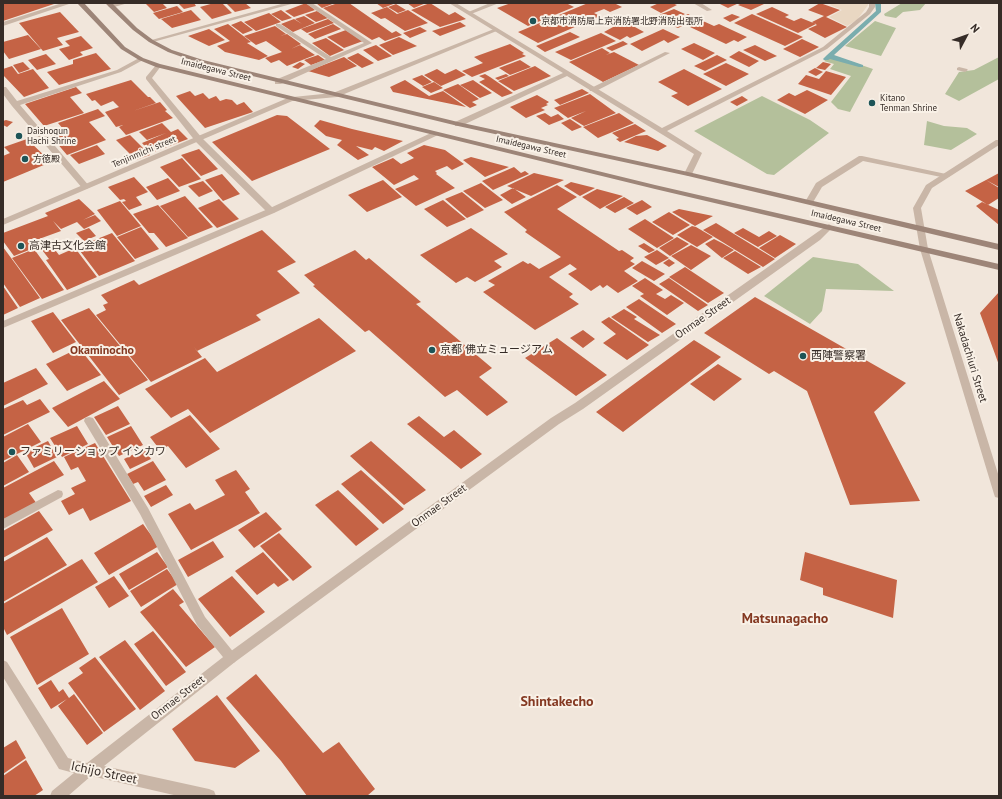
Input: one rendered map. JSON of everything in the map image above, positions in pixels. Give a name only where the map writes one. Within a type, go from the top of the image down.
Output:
[{"type":"main road","name":"Imaidegawa Street","points":[[80,3],[123,48],[141,59],[158,66],[434,135],[655,188],[999,267]]},
{"type":"main road","name":"Imaidegawa Street","points":[[110,5],[135,29],[151,41],[170,51],[201,62],[278,82],[458,124],[688,174],[999,247]]},
{"type":"street","points":[[3,24],[69,3]]},
{"type":"street","points":[[110,5],[125,3]]},
{"type":"street","points":[[151,41],[292,3]]},
{"type":"street","points":[[278,82],[369,43],[308,3]]},
{"type":"street","points":[[452,3],[698,153],[688,174]]},
{"type":"street","points":[[469,13],[496,3]]},
{"type":"street","points":[[696,3],[709,10]]},
{"type":"street","points":[[662,131],[825,48],[868,13],[872,7],[872,3]]},
{"type":"street","points":[[278,25],[330,60]]},
{"type":"street","name":"Tenjinmichi street","points":[[3,222],[294,99],[334,95],[496,30]]},
{"type":"street","points":[[593,89],[667,53]]},
{"type":"street","points":[[15,104],[118,71],[141,59]]},
{"type":"street","points":[[158,66],[148,78],[199,140],[271,211]]},
{"type":"street","points":[[458,124],[567,74]]},
{"type":"street","points":[[3,89],[86,187]]},
{"type":"street","points":[[3,325],[271,211],[434,135]]},
{"type":"street","points":[[920,228],[917,208],[929,187],[999,142]]},
{"type":"street","points":[[809,202],[819,185],[862,158],[946,176]]},
{"type":"street","name":"Onmae Street","points":[[57,796],[230,658],[555,421],[586,402],[811,243],[829,227]]},
{"type":"street","name":"Nakadachiuri Street","points":[[920,228],[924,249],[999,494]]},
{"type":"street","points":[[89,421],[144,511],[201,621],[230,658]]},
{"type":"street","points":[[3,524],[58,494]]},
{"type":"street","name":"Ichijo Street","points":[[3,666],[64,764],[209,796]]},
{"type":"green space","points":[[902,3],[926,3],[920,10],[903,12],[896,18],[885,16],[884,14]]},
{"type":"green space","points":[[875,21],[896,28],[881,56],[845,46]]},
{"type":"green space","points":[[832,55],[873,69],[850,112],[838,109],[831,102],[851,76],[830,69],[834,64],[824,61]]},
{"type":"green space","points":[[999,57],[999,79],[959,101],[945,94],[959,72],[974,70]]},
{"type":"green space","points":[[762,96],[810,120],[829,133],[774,175],[767,174],[694,131]]},
{"type":"green space","points":[[927,121],[944,126],[967,128],[977,134],[951,150],[924,145]]},
{"type":"green space","points":[[813,257],[858,264],[894,291],[826,289],[822,311],[810,324],[764,296]]},
{"type":"shaded area","points":[[833,3],[868,3],[868,5],[857,20],[847,26],[829,17],[842,10],[830,5]]},
{"type":"building","points":[[3,3],[53,3],[54,4],[3,21]]},
{"type":"building","points":[[162,3],[167,8],[154,12],[146,4]]},
{"type":"building","points":[[178,3],[194,3],[196,6],[184,9]]},
{"type":"building","points":[[214,3],[222,3],[232,13],[212,19],[200,7]]},
{"type":"building","points":[[226,3],[245,3],[251,8],[235,12]]},
{"type":"building","points":[[306,3],[315,10],[294,17],[285,11]]},
{"type":"building","points":[[316,3],[335,3],[322,8]]},
{"type":"building","points":[[338,3],[349,3],[392,33],[396,31],[402,35],[385,41],[379,37],[372,40],[323,8]]},
{"type":"building","points":[[376,3],[396,3],[383,8]]},
{"type":"building","points":[[407,3],[426,3],[414,8]]},
{"type":"building","points":[[430,3],[449,15],[455,12],[466,19],[440,27],[411,10]]},
{"type":"building","points":[[511,3],[566,3],[574,7],[528,26],[497,8]]},
{"type":"building","points":[[588,3],[614,3],[622,7],[610,12],[604,9],[594,13],[600,16],[538,43],[518,32]]},
{"type":"building","points":[[659,3],[672,3],[677,5],[661,13],[650,7]]},
{"type":"building","points":[[718,3],[739,3],[728,8]]},
{"type":"building","points":[[742,3],[764,4],[751,10],[738,5]]},
{"type":"building","points":[[820,3],[840,10],[826,17],[847,27],[825,38],[808,29],[817,25],[812,22],[824,16],[808,10]]},
{"type":"building","points":[[396,4],[406,10],[398,13],[388,7]]},
{"type":"building","points":[[177,6],[183,12],[159,19],[153,13]]},
{"type":"building","points":[[387,7],[397,14],[408,10],[428,23],[405,31],[385,18],[381,19],[371,13]]},
{"type":"building","points":[[772,7],[789,15],[785,17],[794,21],[801,18],[816,24],[798,33],[756,14]]},
{"type":"building","points":[[674,9],[685,14],[671,21],[659,15]]},
{"type":"building","points":[[191,10],[201,20],[172,28],[161,19]]},
{"type":"building","points":[[281,10],[292,18],[282,21],[271,14]]},
{"type":"building","points":[[317,11],[328,18],[316,22],[305,15]]},
{"type":"building","points":[[60,12],[79,32],[57,38],[63,45],[43,51],[19,23]]},
{"type":"building","points":[[269,13],[281,22],[256,31],[244,22]]},
{"type":"building","points":[[688,14],[698,19],[678,28],[668,24]]},
{"type":"building","points":[[732,14],[740,17],[730,22],[723,18]]},
{"type":"building","points":[[752,14],[803,37],[785,46],[734,23]]},
{"type":"building","points":[[304,16],[315,23],[293,32],[281,24],[294,19],[302,24],[295,19]]},
{"type":"building","points":[[328,19],[334,23],[307,33],[301,29]]},
{"type":"building","points":[[241,21],[253,30],[243,34],[231,25]]},
{"type":"building","points":[[624,21],[644,32],[630,38],[627,36],[620,40],[604,32]]},
{"type":"building","points":[[703,21],[714,26],[719,24],[747,37],[738,42],[734,40],[726,44],[690,27]]},
{"type":"building","points":[[460,22],[466,26],[440,36],[432,31]]},
{"type":"building","points":[[228,24],[251,42],[247,43],[268,56],[259,60],[225,52],[217,46],[230,41],[214,29]]},
{"type":"building","points":[[333,24],[341,29],[315,39],[308,34]]},
{"type":"building","points":[[275,26],[286,34],[280,36],[287,34],[301,44],[291,49],[300,45],[315,55],[287,66],[279,60],[271,63],[265,58],[282,52],[266,41],[256,45],[244,36]]},
{"type":"building","points":[[420,27],[427,31],[410,38],[403,33]]},
{"type":"building","points":[[209,29],[225,40],[209,46],[188,36]]},
{"type":"building","points":[[663,29],[680,37],[668,43],[664,40],[642,51],[630,44]]},
{"type":"building","points":[[346,30],[363,41],[344,48],[327,37]]},
{"type":"building","points":[[570,32],[580,37],[545,52],[536,46]]},
{"type":"building","points":[[601,33],[616,41],[571,60],[555,52]]},
{"type":"building","points":[[28,35],[41,49],[9,59],[3,51],[3,42]]},
{"type":"building","points":[[81,36],[93,48],[80,52],[83,55],[69,60],[59,49],[70,46],[65,41]]},
{"type":"building","points":[[399,37],[417,46],[393,55],[379,45]]},
{"type":"building","points":[[326,38],[344,50],[330,56],[312,43]]},
{"type":"building","points":[[802,39],[819,47],[800,57],[783,49]]},
{"type":"building","points":[[623,41],[628,44],[612,51],[606,48]]},
{"type":"building","points":[[694,43],[715,53],[703,60],[681,49]]},
{"type":"building","points":[[510,44],[526,56],[472,77],[462,71],[483,63],[474,57]]},
{"type":"building","points":[[376,45],[392,56],[378,61],[363,50]]},
{"type":"building","points":[[755,45],[777,56],[765,61],[743,50]]},
{"type":"building","points":[[602,48],[610,53],[606,55],[614,52],[639,65],[603,82],[569,62]]},
{"type":"building","points":[[739,51],[759,61],[749,67],[729,57]]},
{"type":"building","points":[[96,53],[111,69],[59,85],[47,72],[73,64],[73,60]]},
{"type":"building","points":[[358,53],[374,63],[362,68],[347,58]]},
{"type":"building","points":[[46,54],[56,64],[37,70],[28,60]]},
{"type":"building","points":[[318,55],[325,60],[311,65],[304,60]]},
{"type":"building","points":[[717,55],[727,60],[705,71],[694,66]]},
{"type":"building","points":[[344,57],[357,66],[329,77],[308,71]]},
{"type":"building","points":[[520,60],[531,67],[510,75],[499,68]]},
{"type":"building","points":[[23,62],[30,69],[19,73],[13,65]]},
{"type":"building","points":[[300,62],[305,64],[298,69],[292,67]]},
{"type":"building","points":[[823,62],[831,64],[825,70],[816,68]]},
{"type":"building","points":[[726,63],[749,74],[726,86],[703,74]]},
{"type":"building","points":[[12,66],[18,74],[33,69],[49,88],[24,97],[3,75],[3,69]]},
{"type":"building","points":[[535,66],[551,76],[514,91],[498,81]]},
{"type":"building","points":[[815,68],[823,72],[816,76],[808,72]]},
{"type":"building","points":[[437,69],[445,74],[456,69],[466,75],[441,86],[424,75]]},
{"type":"building","points":[[684,69],[722,89],[688,106],[671,96],[678,93],[658,82]]},
{"type":"building","points":[[826,71],[846,77],[831,95],[798,84],[806,75],[819,79]]},
{"type":"building","points":[[485,74],[513,93],[502,97],[479,82],[485,79],[479,76]]},
{"type":"building","points":[[506,74],[509,76],[498,80],[495,78]]},
{"type":"building","points":[[422,75],[432,82],[423,86],[412,79]]},
{"type":"building","points":[[131,80],[156,103],[133,111],[160,102],[167,110],[165,111],[173,118],[126,135],[119,127],[123,125],[116,127],[105,112],[119,107],[113,101],[101,106],[95,100],[92,101],[86,94]]},
{"type":"building","points":[[405,80],[429,96],[443,91],[466,107],[393,92],[390,87]]},
{"type":"building","points":[[473,80],[492,93],[480,98],[460,85]]},
{"type":"building","points":[[434,82],[443,88],[431,93],[422,87]]},
{"type":"building","points":[[458,84],[479,99],[472,102],[477,105],[470,108],[443,90]]},
{"type":"building","points":[[76,87],[82,93],[70,97],[84,113],[44,126],[25,104]]},
{"type":"building","points":[[582,89],[589,93],[560,105],[554,100]]},
{"type":"building","points":[[807,90],[828,100],[805,114],[777,100],[789,93],[795,96]]},
{"type":"building","points":[[190,91],[195,96],[203,93],[209,99],[216,96],[220,101],[226,99],[232,100],[237,105],[244,102],[253,112],[205,128],[176,96]]},
{"type":"building","points":[[590,94],[616,113],[584,126],[571,118],[586,111],[568,118],[554,108]]},
{"type":"building","points":[[537,95],[549,102],[546,104],[548,105],[541,108],[545,110],[526,118],[510,107]]},
{"type":"building","points":[[742,96],[748,100],[737,106],[730,102]]},
{"type":"building","points":[[98,109],[105,116],[89,122],[106,140],[67,155],[50,135],[64,130],[58,123]]},
{"type":"building","points":[[545,113],[551,117],[558,114],[564,119],[549,125],[536,116]]},
{"type":"building","points":[[619,113],[634,123],[598,138],[583,127]]},
{"type":"building","points":[[277,115],[287,116],[330,149],[252,181],[212,142]]},
{"type":"building","points":[[570,119],[582,127],[572,131],[561,123]]},
{"type":"building","points":[[6,120],[13,122],[7,127],[3,125],[3,121]]},
{"type":"building","points":[[320,120],[403,141],[384,151],[375,147],[372,150],[356,146],[369,155],[358,160],[337,145],[342,140],[326,136],[314,126]]},
{"type":"building","points":[[162,123],[171,132],[178,129],[188,139],[151,153],[142,143],[166,133],[147,140],[139,132]]},
{"type":"building","points":[[635,124],[646,131],[620,142],[616,139],[619,138],[612,133]]},
{"type":"building","points":[[130,135],[150,155],[136,160],[116,140]]},
{"type":"building","points":[[647,135],[667,146],[658,151],[624,142],[636,136]]},
{"type":"building","name":"方徳殿","points":[[27,139],[51,162],[3,182],[3,156],[10,153],[4,147]]},
{"type":"building","points":[[97,145],[105,154],[79,164],[70,155]]},
{"type":"building","points":[[424,145],[445,150],[464,164],[452,170],[447,166],[435,171],[437,173],[436,174],[455,188],[416,206],[395,189],[419,179],[414,175],[394,185],[372,167],[393,158],[401,164],[414,158],[407,153]]},
{"type":"building","points":[[199,149],[218,169],[201,176],[181,155]]},
{"type":"building","points":[[471,157],[509,167],[485,177],[463,160]]},
{"type":"building","points":[[182,158],[201,179],[179,187],[160,167]]},
{"type":"building","points":[[514,167],[521,173],[525,171],[529,174],[493,190],[482,181]]},
{"type":"building","points":[[534,173],[564,180],[531,196],[507,186]]},
{"type":"building","points":[[999,173],[999,187],[986,180]]},
{"type":"building","points":[[222,174],[240,194],[223,201],[205,180]]},
{"type":"building","points":[[134,177],[148,192],[136,197],[142,205],[129,210],[122,202],[126,201],[124,199],[120,200],[108,187]]},
{"type":"building","points":[[168,178],[180,191],[157,200],[146,187]]},
{"type":"building","points":[[383,180],[402,197],[367,212],[348,195]]},
{"type":"building","points":[[986,180],[999,188],[999,198],[988,205],[965,191]]},
{"type":"building","points":[[203,181],[213,191],[199,197],[188,186]]},
{"type":"building","points":[[571,182],[595,188],[580,196],[564,186]]},
{"type":"building","points":[[481,183],[503,200],[485,208],[463,191]]},
{"type":"building","points":[[557,185],[577,197],[557,209],[619,251],[622,250],[634,258],[630,261],[635,264],[624,271],[638,281],[618,293],[607,285],[603,288],[600,285],[591,291],[568,274],[577,269],[570,264],[549,277],[573,294],[569,297],[579,304],[535,330],[483,292],[495,285],[488,281],[523,261],[528,264],[530,263],[539,269],[561,257],[525,232],[527,230],[504,212]]},
{"type":"building","points":[[513,188],[526,197],[512,204],[500,195]]},
{"type":"building","points":[[597,189],[623,196],[600,209],[582,197]]},
{"type":"building","points":[[462,192],[484,210],[467,218],[445,199]]},
{"type":"building","points":[[185,196],[213,227],[188,237],[160,206]]},
{"type":"building","points":[[624,197],[634,203],[615,213],[605,207]]},
{"type":"building","points":[[79,199],[95,214],[83,220],[95,215],[101,221],[84,229],[77,222],[61,229],[53,221],[61,231],[39,239],[43,244],[49,242],[59,255],[75,248],[97,277],[67,290],[46,260],[49,259],[39,246],[14,256],[3,241],[3,233],[48,216],[45,213]]},
{"type":"building","points":[[219,199],[239,219],[217,228],[198,208]]},
{"type":"building","points":[[443,200],[466,219],[447,227],[424,209]]},
{"type":"building","points":[[642,200],[652,207],[637,215],[626,208]]},
{"type":"building","points":[[120,201],[141,226],[117,236],[97,210]]},
{"type":"building","points":[[982,202],[999,210],[999,225],[976,206]]},
{"type":"building","points":[[158,205],[188,238],[166,247],[154,233],[149,233],[133,214]]},
{"type":"building","points":[[679,209],[713,216],[695,226],[672,212]]},
{"type":"building","points":[[669,212],[690,225],[673,235],[652,222]]},
{"type":"building","points":[[645,219],[674,238],[657,248],[628,229]]},
{"type":"building","points":[[716,223],[775,259],[763,267],[703,230]]},
{"type":"building","points":[[692,226],[713,237],[697,247],[677,235]]},
{"type":"building","points":[[141,227],[159,249],[135,259],[117,237]]},
{"type":"building","points":[[89,228],[96,236],[84,241],[76,233]]},
{"type":"building","points":[[471,228],[508,254],[494,261],[502,267],[475,282],[467,277],[456,283],[420,255]]},
{"type":"building","points":[[743,228],[759,237],[769,231],[777,236],[758,247],[734,233]]},
{"type":"building","points":[[262,230],[296,262],[277,271],[300,293],[256,315],[261,320],[197,351],[202,357],[151,382],[96,315],[106,310],[103,305],[108,303],[101,295],[134,280],[139,285]]},
{"type":"building","points":[[112,233],[135,261],[99,276],[77,247]]},
{"type":"building","points":[[780,235],[796,244],[775,258],[759,248]]},
{"type":"building","points":[[677,237],[689,244],[670,256],[659,248]]},
{"type":"building","points":[[714,239],[734,250],[722,258],[705,244]]},
{"type":"building","points":[[644,243],[655,250],[649,253],[638,246]]},
{"type":"building","points":[[691,245],[711,256],[691,270],[671,256]]},
{"type":"building","points":[[3,247],[40,298],[20,307],[3,283]]},
{"type":"building","points":[[34,249],[64,290],[42,299],[12,258]]},
{"type":"building","name":"京都 佛立ミュージアム","points":[[355,250],[366,260],[369,258],[421,302],[416,304],[492,368],[479,377],[508,402],[487,416],[457,390],[445,397],[369,330],[365,332],[313,286],[315,285],[304,275]]},
{"type":"building","points":[[657,250],[669,258],[656,265],[644,257]]},
{"type":"building","points":[[735,251],[761,267],[748,274],[723,258]]},
{"type":"building","points":[[669,259],[675,263],[669,267],[663,263]]},
{"type":"building","points":[[642,261],[665,274],[654,281],[632,268]]},
{"type":"building","points":[[685,267],[724,293],[708,303],[669,277]]},
{"type":"building","points":[[645,278],[663,290],[656,294],[665,299],[671,295],[684,303],[667,315],[640,296],[644,294],[632,286]]},
{"type":"building","points":[[669,278],[708,305],[698,311],[659,284]]},
{"type":"building","points":[[3,286],[18,308],[3,315]]},
{"type":"building","points":[[999,292],[999,365],[980,313]]},
{"type":"building","points":[[755,297],[906,383],[874,412],[920,501],[850,505],[807,391],[774,371],[769,374],[704,333]]},
{"type":"building","points":[[639,299],[676,324],[662,333],[626,307]]},
{"type":"building","points":[[89,308],[148,380],[119,395],[61,320]]},
{"type":"building","points":[[624,309],[637,317],[634,319],[660,335],[648,342],[611,317]]},
{"type":"building","points":[[53,312],[76,342],[53,353],[31,321]]},
{"type":"building","points":[[609,317],[649,345],[627,360],[603,343],[616,334],[601,322]]},
{"type":"building","points":[[319,318],[356,351],[210,433],[188,409],[171,418],[145,389],[205,358],[217,372]]},
{"type":"building","points":[[583,330],[595,339],[583,348],[570,338]]},
{"type":"building","points":[[557,338],[607,375],[576,396],[525,358]]},
{"type":"building","points":[[694,340],[721,357],[623,432],[596,412]]},
{"type":"building","points":[[79,348],[101,375],[67,391],[46,364]]},
{"type":"building","points":[[718,364],[742,379],[714,401],[690,384]]},
{"type":"building","points":[[36,368],[48,384],[3,406],[3,383]]},
{"type":"building","points":[[104,381],[120,399],[68,427],[52,408]]},
{"type":"building","points":[[40,399],[50,412],[3,435],[3,409],[23,400],[27,405]]},
{"type":"building","points":[[118,406],[130,424],[106,435],[94,417]]},
{"type":"building","points":[[190,415],[220,449],[186,468],[168,446],[160,450],[150,437]]},
{"type":"building","points":[[419,416],[444,437],[454,430],[482,454],[461,469],[407,424]]},
{"type":"building","name":"ファミリーショップ イシカワ","points":[[28,424],[41,442],[3,461],[3,437]]},
{"type":"building","points":[[77,426],[88,444],[62,457],[50,438]]},
{"type":"building","points":[[131,426],[143,445],[119,456],[107,437]]},
{"type":"building","points":[[48,441],[57,457],[34,468],[25,452]]},
{"type":"building","points":[[371,441],[426,490],[404,505],[350,456]]},
{"type":"building","points":[[95,443],[131,501],[90,521],[83,508],[69,515],[61,501],[75,494],[71,488],[86,481],[78,467],[71,470],[64,457]]},
{"type":"building","points":[[144,449],[151,459],[130,469],[124,459]]},
{"type":"building","points":[[17,455],[29,472],[3,486],[3,463]]},
{"type":"building","points":[[54,461],[64,475],[29,493],[37,504],[3,522],[3,488]]},
{"type":"building","points":[[153,461],[166,480],[144,491],[138,482],[133,484],[127,474]]},
{"type":"building","points":[[236,470],[250,489],[245,492],[260,513],[191,550],[168,514],[190,503],[195,510],[225,495],[215,480]]},
{"type":"building","points":[[361,470],[404,509],[383,524],[341,484]]},
{"type":"building","points":[[166,485],[173,495],[151,507],[144,496]]},
{"type":"building","points":[[338,490],[379,529],[356,546],[315,505]]},
{"type":"building","points":[[39,511],[53,530],[3,558],[3,531]]},
{"type":"building","points":[[266,512],[282,529],[254,548],[238,530]]},
{"type":"building","points":[[143,524],[159,546],[109,575],[94,553]]},
{"type":"building","points":[[279,533],[312,567],[293,581],[260,546]]},
{"type":"building","points":[[47,537],[67,565],[3,602],[3,562]]},
{"type":"building","points":[[213,541],[224,557],[188,577],[178,560]]},
{"type":"building","points":[[157,552],[168,567],[129,590],[119,574]]},
{"type":"building","points":[[263,552],[289,580],[278,587],[274,583],[257,595],[235,571]]},
{"type":"building","points":[[805,552],[897,580],[893,618],[823,595],[823,588],[800,580]]},
{"type":"building","points":[[82,559],[98,582],[7,635],[3,627],[3,604]]},
{"type":"building","points":[[167,569],[178,584],[141,607],[130,591]]},
{"type":"building","points":[[114,576],[129,596],[109,608],[95,587]]},
{"type":"building","points":[[232,576],[265,612],[230,637],[198,599]]},
{"type":"building","points":[[173,589],[184,602],[179,605],[215,647],[186,667],[140,612]]},
{"type":"building","points":[[62,608],[89,654],[37,685],[10,637]]},
{"type":"building","points":[[153,631],[186,672],[166,686],[134,644]]},
{"type":"building","points":[[125,640],[165,691],[140,710],[99,657]]},
{"type":"building","points":[[95,657],[136,709],[104,732],[68,683],[83,673],[79,668]]},
{"type":"building","points":[[256,674],[323,753],[339,742],[375,789],[367,796],[307,796],[281,761],[226,698]]},
{"type":"building","points":[[51,680],[59,692],[63,689],[69,698],[74,694],[103,733],[87,745],[58,706],[67,699],[51,709],[38,688]]},
{"type":"building","points":[[217,695],[260,751],[235,768],[195,761],[172,729]]},
{"type":"building","points":[[16,740],[26,758],[3,774],[3,748]]},
{"type":"building","points":[[26,760],[43,790],[34,796],[3,796],[3,776]]},
{"type":"waterway","points":[[829,56],[879,11],[878,3]]},
{"type":"waterway","points":[[826,59],[829,56]]},
{"type":"waterway","points":[[829,56],[861,66]]},
{"type":"place","name":"京都市消防局上京消防署北野消防出張所","points":[[533,21]]},
{"type":"place","name":"Kitano Tenman Shrine","points":[[872,103]]},
{"type":"place","name":"Daishogun Hachi Shrine","points":[[19,136]]},
{"type":"place","name":"方徳殿","points":[[25,159]]},
{"type":"place","name":"高津古文化会館","points":[[21,246]]},
{"type":"place","name":"京都 佛立ミュージアム","points":[[432,350]]},
{"type":"place","name":"西陣警察署","points":[[803,356]]},
{"type":"place","name":"ファミリーショップ イシカワ","points":[[12,452]]},
{"type":"district","name":"Okaminocho","points":[[102,351]]},
{"type":"district","name":"Matsunagacho","points":[[785,619]]},
{"type":"district","name":"Shintakecho","points":[[557,702]]}]
